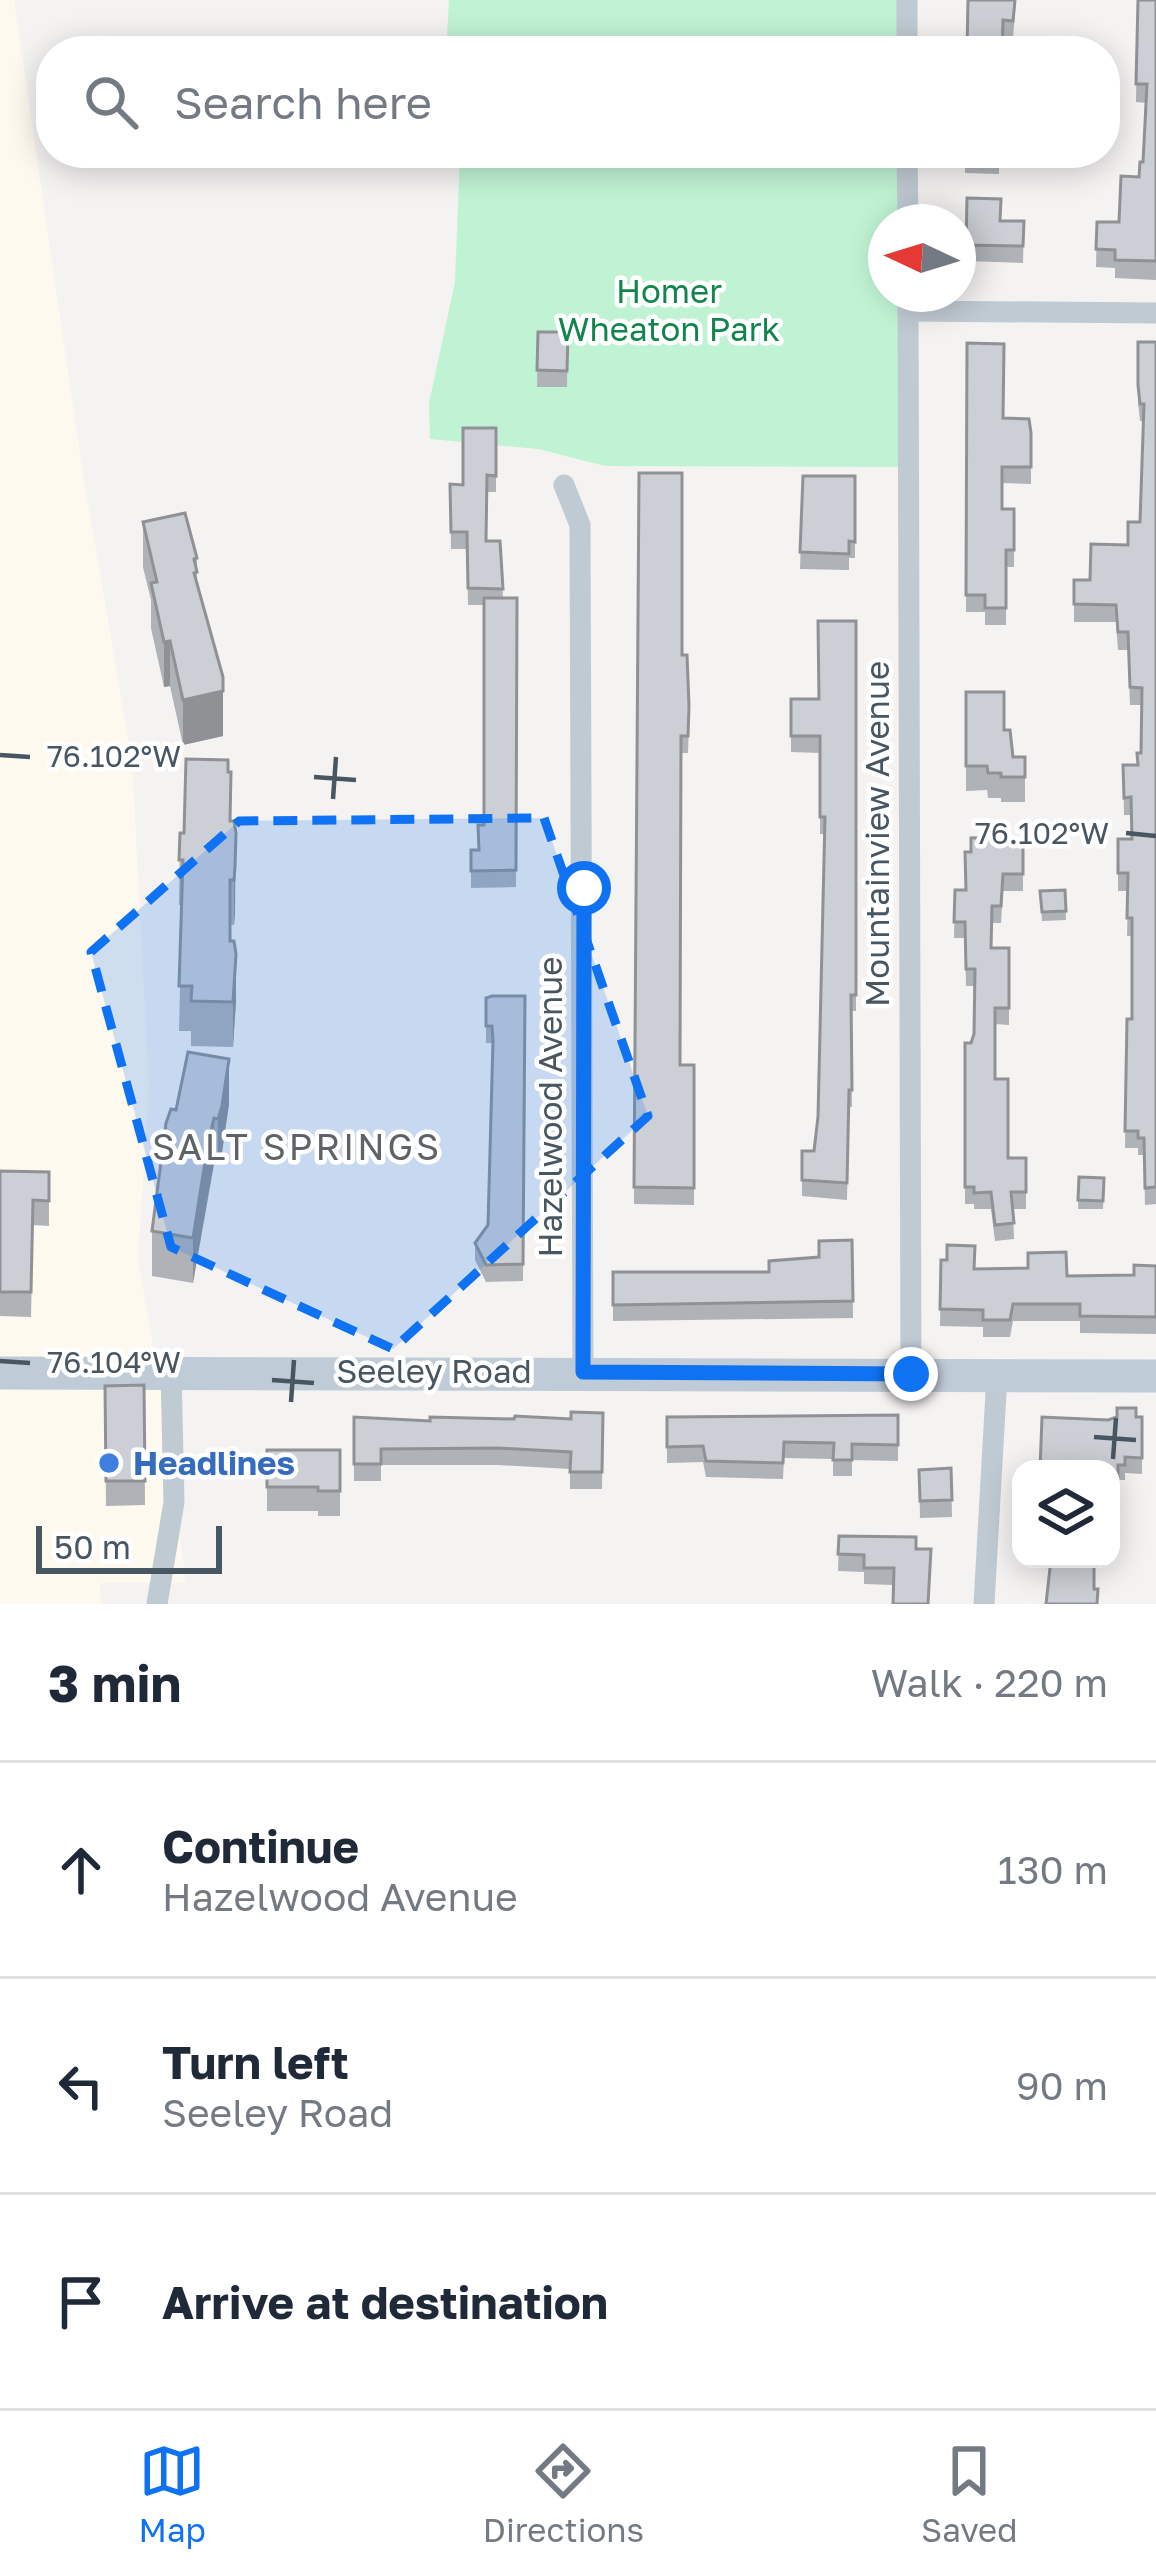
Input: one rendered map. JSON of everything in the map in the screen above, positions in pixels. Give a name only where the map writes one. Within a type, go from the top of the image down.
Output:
[{"type":"street","points":[[907,0],[907,36]]},
{"type":"street","points":[[908,168],[908,204]]},
{"type":"street","points":[[976,306],[1156,313]]},
{"type":"street","name":"Mountainview Avenue","points":[[908,312],[911,1374]]},
{"type":"street","name":"Hazelwood Avenue","points":[[564,484],[580,525],[583,1372]]},
{"type":"street","points":[[157,1604],[174,1502],[171,1371]]},
{"type":"street","name":"Seeley Road","points":[[0,1373],[1156,1376]]},
{"type":"street","points":[[984,1604],[997,1375]]},
{"type":"highlighted area","points":[[544,818],[648,1116],[393,1349],[171,1247],[91,952],[239,821]]},
{"type":"shaded area","points":[[0,0],[14,0],[82,468],[132,760],[149,1085],[138,1260],[164,1406],[186,1583],[100,1583],[101,1604],[0,1604]]},
{"type":"green space","points":[[449,0],[907,0],[907,36],[447,36]]},
{"type":"green space","name":"Homer Wheaton Park","points":[[459,168],[907,168],[908,204],[868,204],[868,312],[908,312],[909,467],[605,466],[538,449],[430,439],[429,403],[455,282]]},
{"type":"building","points":[[968,0],[1015,0],[1013,21],[1003,20],[1002,36],[967,36]]},
{"type":"building","points":[[1138,0],[1156,0],[1156,261],[1115,260],[1115,250],[1096,249],[1097,222],[1119,222],[1121,176],[1139,177],[1143,162],[1147,84],[1136,84]]},
{"type":"building","points":[[967,198],[1001,199],[1000,221],[1024,221],[1023,246],[976,245],[976,204],[967,204]]},
{"type":"building","points":[[538,332],[568,332],[567,371],[537,370]]},
{"type":"building","points":[[1138,342],[1156,342],[1156,1187],[1145,1188],[1144,1138],[1138,1138],[1138,1131],[1125,1131],[1132,918],[1127,918],[1128,873],[1118,873],[1118,839],[1132,839],[1131,797],[1124,798],[1123,765],[1138,765],[1137,753],[1141,753],[1142,688],[1130,687],[1128,632],[1118,632],[1116,605],[1074,604],[1074,580],[1090,580],[1091,544],[1128,545],[1128,522],[1140,522],[1144,404],[1140,404],[1138,385]]},
{"type":"building","points":[[967,343],[1004,344],[1003,418],[1029,419],[1031,467],[1002,467],[1002,509],[1014,509],[1014,550],[1006,550],[1006,608],[985,608],[985,595],[966,595]]},
{"type":"building","points":[[463,428],[496,428],[496,476],[487,475],[486,541],[500,541],[503,589],[468,588],[467,532],[451,532],[450,484],[463,485]]},
{"type":"building","points":[[639,473],[682,473],[682,655],[687,655],[689,706],[688,736],[681,736],[680,1065],[694,1065],[694,1188],[634,1187]]},
{"type":"building","points":[[803,476],[855,476],[855,542],[849,541],[849,554],[800,552]]},
{"type":"building","points":[[185,513],[197,558],[194,573],[223,691],[183,700],[170,641],[164,642],[143,522]]},
{"type":"building","points":[[484,598],[517,598],[516,870],[471,871],[471,850],[479,850],[478,825],[484,825]]},
{"type":"building","points":[[818,621],[856,621],[856,995],[851,995],[847,1183],[802,1180],[802,1151],[814,1151],[818,1117],[825,817],[820,817],[820,736],[791,736],[791,699],[819,699]]},
{"type":"building","points":[[966,692],[1004,692],[1004,730],[1010,730],[1013,757],[1025,757],[1025,777],[1001,777],[1001,773],[988,773],[987,766],[966,766]]},
{"type":"building","points":[[186,759],[228,760],[231,772],[230,821],[236,833],[234,880],[230,880],[230,941],[234,941],[236,954],[233,1002],[191,1001],[192,986],[179,986],[183,860],[179,860]]},
{"type":"building","points":[[1007,837],[1007,843],[1023,843],[1023,874],[1003,874],[1001,906],[992,906],[991,948],[1009,948],[1009,1008],[995,1008],[995,1079],[1008,1079],[1008,1158],[1026,1158],[1026,1192],[1011,1192],[1014,1223],[995,1225],[991,1192],[974,1193],[974,1187],[965,1187],[965,1043],[971,1043],[974,1034],[975,969],[966,969],[965,922],[954,922],[955,890],[966,890],[965,852],[971,852],[971,838]]},
{"type":"building","points":[[1065,890],[1066,911],[1042,912],[1040,891]]},
{"type":"building","points":[[525,996],[523,1264],[486,1265],[475,1243],[488,1225],[493,1041],[492,1026],[486,1026],[486,998]]},
{"type":"building","points":[[188,1052],[229,1059],[222,1106],[208,1143],[193,1238],[152,1231],[166,1123],[171,1109],[176,1110]]},
{"type":"building","points":[[0,1171],[49,1172],[49,1201],[33,1200],[31,1292],[0,1292]]},
{"type":"building","points":[[1079,1177],[1104,1178],[1103,1201],[1078,1200]]},
{"type":"building","points":[[852,1240],[853,1301],[613,1305],[613,1272],[769,1272],[769,1261],[819,1257],[819,1241]]},
{"type":"building","points":[[947,1245],[975,1246],[974,1269],[1028,1268],[1028,1253],[1066,1252],[1067,1276],[1134,1275],[1134,1265],[1156,1266],[1156,1317],[1080,1316],[1080,1304],[1013,1304],[1010,1320],[983,1320],[983,1310],[940,1309],[941,1260],[947,1260]]},
{"type":"building","points":[[144,1385],[145,1481],[106,1481],[105,1386]]},
{"type":"building","points":[[1117,1408],[1136,1408],[1136,1417],[1142,1417],[1142,1458],[1125,1457],[1125,1465],[1120,1460],[1040,1460],[1042,1417],[1117,1417]]},
{"type":"building","points":[[571,1412],[603,1413],[602,1472],[570,1472],[571,1452],[498,1448],[381,1449],[381,1464],[354,1464],[354,1417],[571,1419]]},
{"type":"building","points":[[898,1415],[898,1445],[852,1444],[852,1460],[833,1460],[834,1443],[784,1442],[783,1463],[706,1461],[703,1446],[667,1447],[667,1417]]},
{"type":"building","points":[[267,1450],[340,1450],[340,1491],[267,1487]]},
{"type":"building","points":[[951,1468],[952,1500],[920,1501],[919,1470]]},
{"type":"building","points":[[839,1536],[916,1537],[916,1549],[931,1549],[928,1604],[893,1604],[894,1568],[864,1568],[864,1555],[838,1554]]},
{"type":"building","points":[[1050,1568],[1094,1568],[1097,1604],[1046,1604]]},
{"type":"place","name":"Headlines","points":[[109,1463]]},
{"type":"district","name":"SALT SPRINGS","points":[[297,1147]]},
{"type":"route","points":[[584,888],[583,1372],[911,1374]]}]
